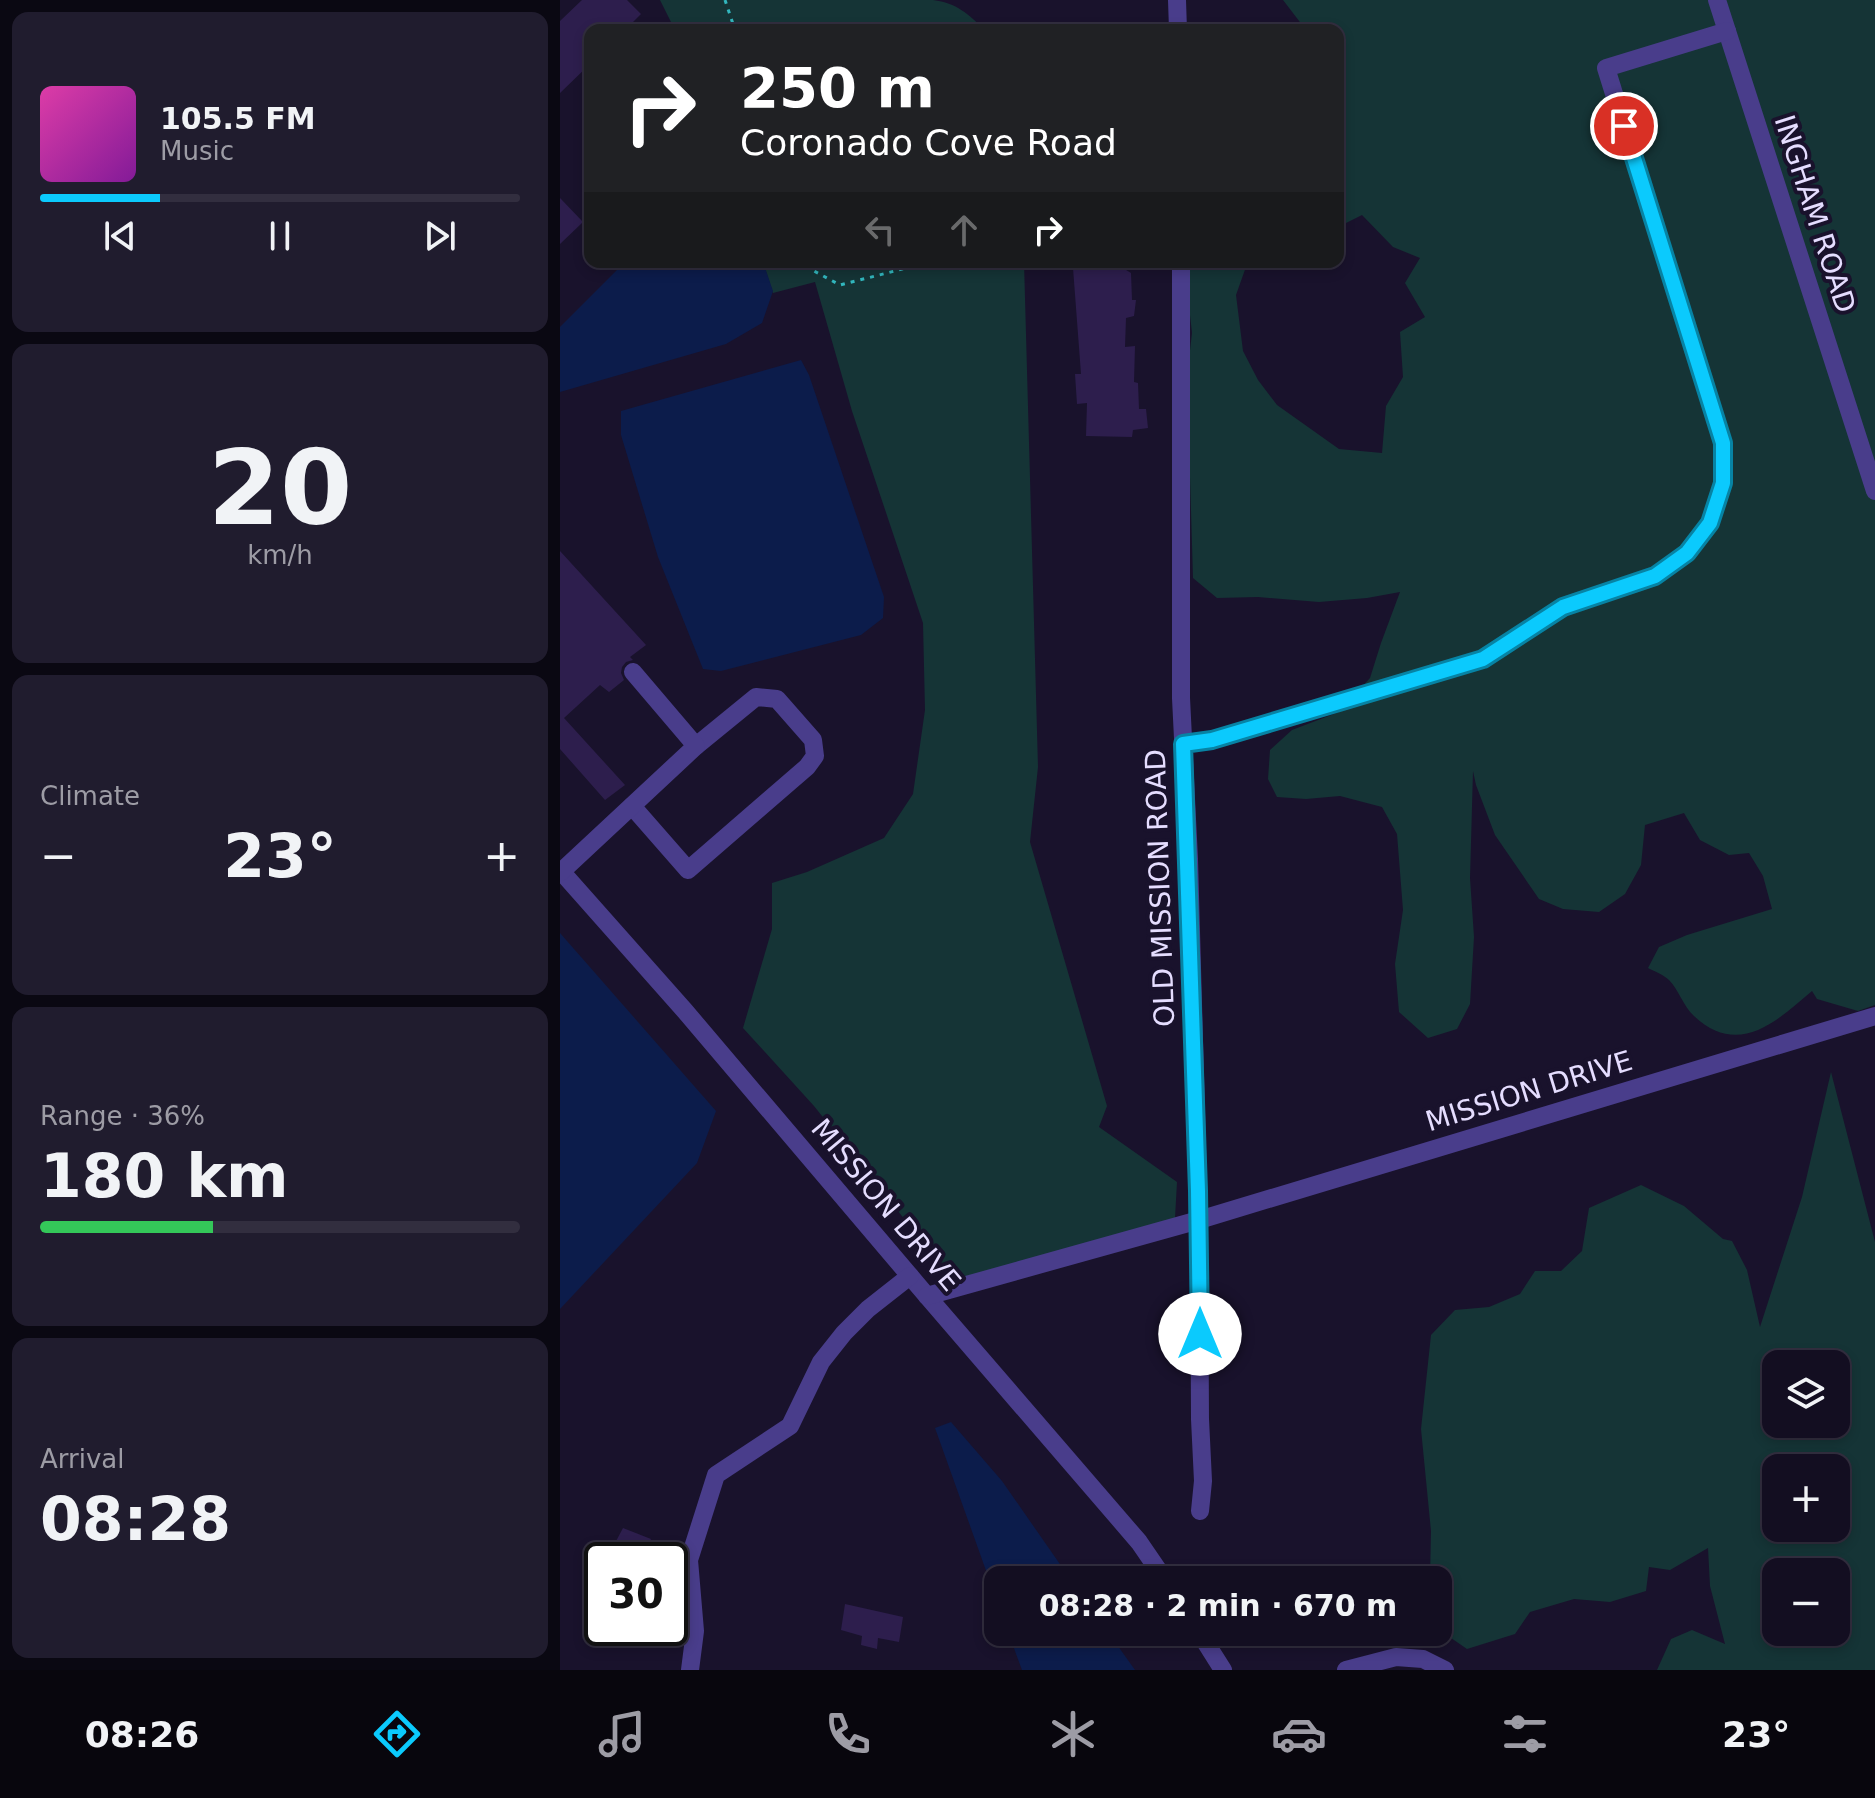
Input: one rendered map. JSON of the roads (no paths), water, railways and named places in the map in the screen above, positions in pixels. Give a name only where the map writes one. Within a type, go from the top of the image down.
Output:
[{"type":"street","points":[[1177,0],[1178,24]]},
{"type":"street","name":"INGHAM ROAD","points":[[1717,0],[1875,491]]},
{"type":"street","points":[[1183,744],[1212,740],[1483,659],[1563,607],[1655,576],[1687,553],[1710,523],[1723,483],[1723,443],[1606,68],[1727,31]]},
{"type":"street","name":"OLD MISSION ROAD","points":[[1181,268],[1181,698],[1199,1220],[1203,1481],[1200,1511]]},
{"type":"street","points":[[633,672],[696,746]]},
{"type":"street","points":[[561,871],[696,746],[756,697],[777,699],[813,740],[815,756],[807,767],[688,870],[632,806]]},
{"type":"street","name":"MISSION DRIVE","points":[[561,871],[685,1011],[1139,1542],[1155,1566]]},
{"type":"street","name":"MISSION DRIVE","points":[[927,1296],[1199,1220],[1875,1016]]},
{"type":"street","points":[[690,1670],[695,1631],[689,1560],[716,1475],[790,1426],[821,1362],[844,1333],[868,1309],[910,1276]]},
{"type":"street","points":[[1208,1646],[1223,1670]]},
{"type":"street","points":[[1346,1670],[1396,1657],[1423,1659],[1445,1670]]},
{"type":"water","points":[[619,268],[765,268],[773,291],[762,323],[726,344],[560,392],[560,327]]},
{"type":"water","points":[[801,360],[809,375],[884,597],[883,618],[861,635],[721,671],[703,669],[658,557],[621,435],[621,411]]},
{"type":"water","points":[[560,933],[716,1111],[697,1163],[560,1309]]},
{"type":"water","points":[[951,1422],[1002,1481],[1061,1566],[984,1566],[935,1428]]},
{"type":"water","points":[[1013,1646],[1118,1646],[1135,1670],[1022,1670]]}]
